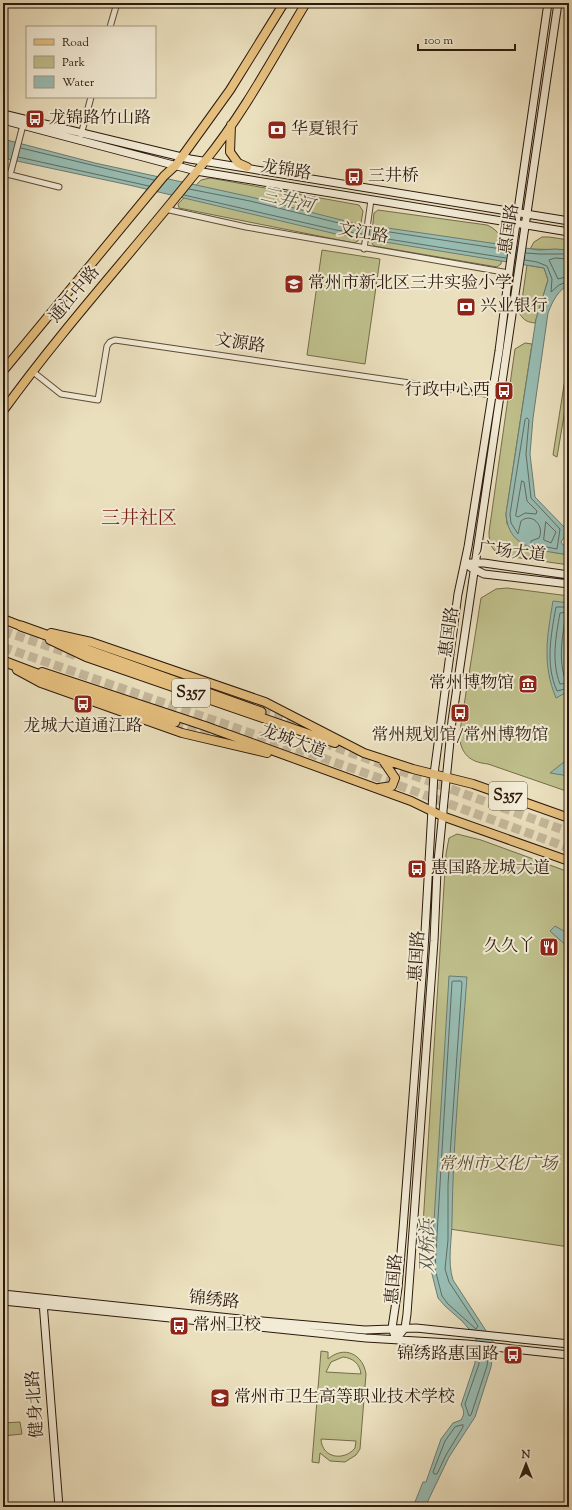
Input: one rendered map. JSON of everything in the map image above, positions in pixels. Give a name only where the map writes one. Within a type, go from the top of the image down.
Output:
[{"type":"highway","points":[[21,626],[261,712]]},
{"type":"highway","points":[[3,661],[175,722]]},
{"type":"main road","points":[[176,165],[230,90],[284,3]]},
{"type":"main road","points":[[196,171],[225,133],[266,71],[306,3]]},
{"type":"main road","points":[[231,124],[230,152],[238,163],[247,167]]},
{"type":"main road","name":"通江中路","points":[[3,371],[164,176],[176,165]]},
{"type":"main road","name":"通江中路","points":[[3,410],[32,371],[196,171]]},
{"type":"main road","name":"S357","points":[[3,619],[21,626]]},
{"type":"main road","points":[[21,626],[91,642],[265,702],[364,753]]},
{"type":"main road","name":"龙城大道","points":[[21,626],[86,657],[364,753]]},
{"type":"main road","points":[[3,661],[41,682],[182,733],[307,763]]},
{"type":"main road","name":"龙城大道","points":[[3,661],[205,726],[411,801],[442,816],[569,861]]},
{"type":"main road","name":"S357","points":[[364,753],[473,784],[569,818]]},
{"type":"main road","points":[[378,789],[392,786],[395,778],[382,759]]},
{"type":"street","points":[[110,26],[117,3]]},
{"type":"street","points":[[396,1339],[392,1328],[398,1288],[403,1229],[424,950],[425,899],[434,774],[451,644],[495,395],[508,273],[548,3]]},
{"type":"street","name":"惠国路","points":[[396,1339],[405,1328],[442,816],[452,721],[474,566],[495,395],[528,214],[558,3]]},
{"type":"street","points":[[80,136],[91,98]]},
{"type":"street","name":"龙锦路","points":[[3,114],[196,171],[569,232]]},
{"type":"street","name":"龙锦路","points":[[3,120],[181,157],[518,213]]},
{"type":"street","points":[[10,175],[23,125]]},
{"type":"street","points":[[3,173],[59,187]]},
{"type":"street","points":[[364,249],[371,200]]},
{"type":"street","name":"文江路","points":[[166,209],[246,227],[364,249],[508,273]]},
{"type":"street","points":[[518,213],[569,221]]},
{"type":"street","name":"文源路","points":[[32,371],[61,394],[98,400],[107,346],[110,342],[115,340],[495,395]]},
{"type":"street","name":"广场大道","points":[[464,564],[569,575]]},
{"type":"street","name":"广场大道","points":[[474,566],[484,574],[569,584]]},
{"type":"street","name":"锦绣路","points":[[3,1294],[365,1330],[405,1328],[469,1333],[569,1344]]},
{"type":"street","name":"健身北路","points":[[43,1298],[59,1507]]},
{"type":"street","name":"锦绣路","points":[[3,1301],[366,1338],[492,1346],[569,1355]]},
{"type":"green space","points":[[210,178],[359,205],[363,211],[358,241],[354,243],[179,208],[178,204],[201,180]]},
{"type":"green space","points":[[378,210],[487,225],[497,232],[502,241],[501,264],[497,267],[374,246],[371,242],[374,213]]},
{"type":"green space","points":[[542,237],[569,240],[569,250],[530,249],[534,242]]},
{"type":"green space","points":[[322,250],[380,259],[365,364],[307,355]]},
{"type":"green space","points":[[527,265],[544,268],[548,280],[535,323],[526,321],[520,314]]},
{"type":"green space","points":[[525,343],[532,344],[506,514],[507,524],[531,548],[569,555],[569,565],[499,555],[492,548],[489,539],[515,349]]},
{"type":"green space","points":[[569,365],[569,386],[557,457],[553,455],[567,366]]},
{"type":"green space","points":[[507,588],[569,596],[569,792],[471,759],[464,752],[460,743],[459,737],[481,598],[496,589]]},
{"type":"green space","name":"常州市文化广场","points":[[457,834],[481,840],[569,872],[569,1247],[423,1225],[446,854],[449,838]]},
{"type":"green space","points":[[321,1351],[328,1352],[328,1359],[340,1353],[346,1352],[352,1354],[361,1361],[366,1374],[360,1449],[356,1455],[345,1462],[330,1461],[320,1453],[319,1463],[312,1462]],"holes":[[[343,1357],[358,1364],[361,1374],[326,1372],[331,1362]],[[321,1439],[356,1441],[355,1448],[346,1455],[335,1456],[325,1451],[322,1446]]]},
{"type":"green space","points":[[20,1422],[22,1434],[3,1436],[3,1423]]},
{"type":"water","points":[[3,139],[95,163],[251,197],[353,223],[539,250],[569,250],[569,284],[556,296],[548,313],[533,418],[530,454],[535,497],[565,528],[565,536],[561,542],[563,545],[569,546],[569,555],[537,549],[519,541],[513,535],[508,526],[506,514],[536,319],[548,280],[544,268],[336,234],[129,185],[3,158]]},
{"type":"water","points":[[553,601],[569,603],[569,691],[556,698],[547,662],[549,627]]},
{"type":"water","points":[[569,758],[569,776],[550,773]]},
{"type":"water","points":[[555,926],[569,934],[569,948],[550,931]]},
{"type":"water","points":[[449,976],[467,977],[456,1129],[450,1265],[453,1280],[494,1343],[491,1367],[475,1417],[449,1457],[425,1507],[413,1507],[423,1482],[426,1482],[441,1439],[453,1423],[461,1420],[463,1416],[464,1412],[461,1405],[475,1363],[476,1337],[438,1298],[431,1270]]},
{"type":"tunnel","points":[[3,631],[80,657]]},
{"type":"tunnel","points":[[3,647],[357,770],[569,848]]},
{"type":"tunnel","points":[[261,712],[313,729]]},
{"type":"tunnel","points":[[175,722],[229,738]]},
{"type":"tunnel","points":[[324,743],[569,832]]},
{"type":"place","name":"龙锦路竹山路","points":[[35,119]]},
{"type":"place","name":"华夏银行","points":[[277,130]]},
{"type":"place","name":"三井桥","points":[[354,177]]},
{"type":"place","name":"常州市新北区三井实验小学","points":[[294,284]]},
{"type":"place","name":"兴业银行","points":[[466,307]]},
{"type":"place","name":"行政中心西","points":[[504,391]]},
{"type":"place","name":"常州博物馆","points":[[528,684]]},
{"type":"place","name":"龙城大道通江路","points":[[83,704]]},
{"type":"place","name":"常州规划馆/常州博物馆","points":[[460,713]]},
{"type":"place","name":"惠国路龙城大道","points":[[417,869]]},
{"type":"place","name":"久久丫","points":[[549,947]]},
{"type":"place","name":"常州卫校","points":[[179,1326]]},
{"type":"place","name":"锦绣路惠国路","points":[[513,1355]]},
{"type":"place","name":"常州市卫生高等职业技术学校","points":[[220,1398]]},
{"type":"district","name":"三井社区","points":[[139,519]]},
{"type":"water label","name":"三井河","points":[[287,202]]},
{"type":"water label","name":"双桥浜","points":[[429,1246]]}]
